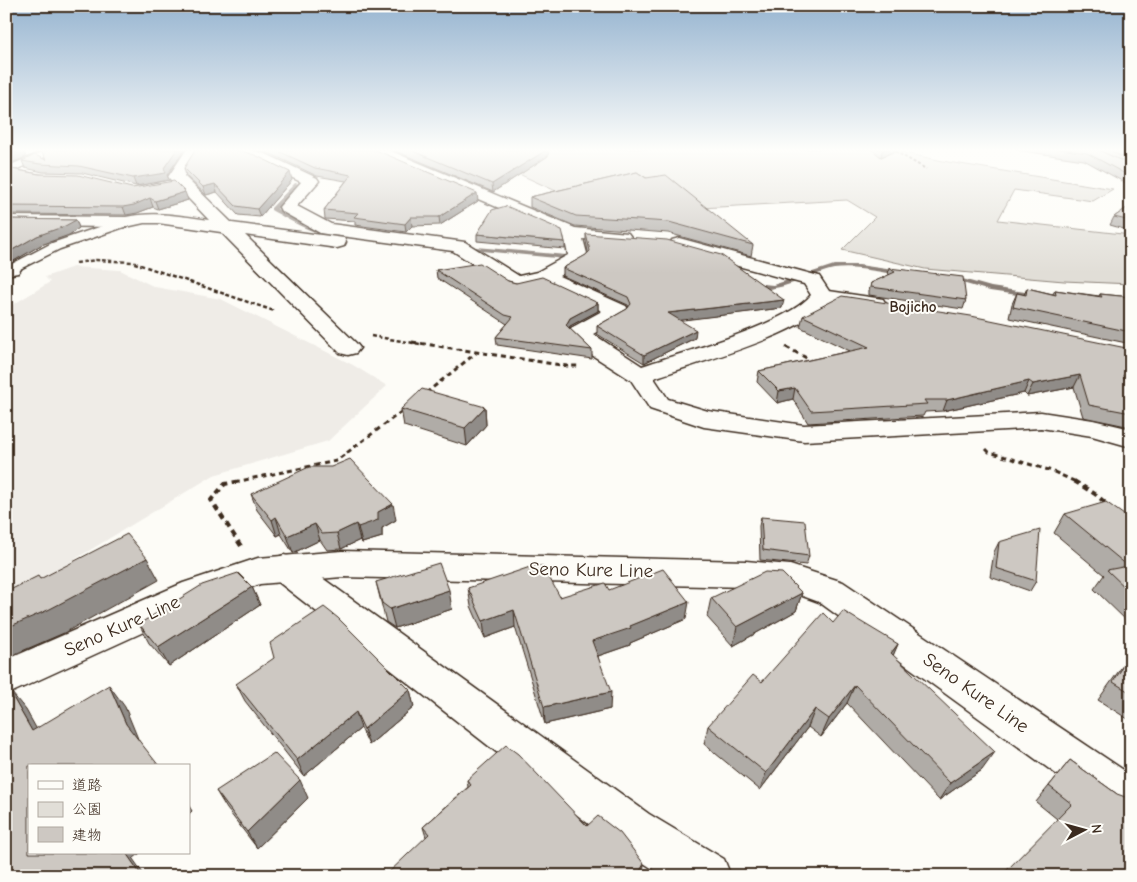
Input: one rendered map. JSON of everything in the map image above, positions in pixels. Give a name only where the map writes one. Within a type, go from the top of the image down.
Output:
[{"type":"street","points":[[179,190],[224,226],[348,348]]},
{"type":"street","points":[[303,190],[287,208],[326,229],[418,243],[458,246],[516,283],[544,276],[578,258],[572,233]]},
{"type":"street","points":[[471,190],[572,233],[639,239]]},
{"type":"street","points":[[6,221],[126,222],[144,218],[158,218],[356,244],[418,243]]},
{"type":"street","points":[[658,240],[812,280],[822,296],[899,307]]},
{"type":"street","points":[[544,276],[618,311],[579,333],[592,345],[640,375],[659,404],[704,419],[804,433],[1041,420],[1093,428],[1131,438]]},
{"type":"street","points":[[640,375],[759,334],[812,308],[822,296]]},
{"type":"street","name":"Seno Kure Line","points":[[6,678],[195,594],[271,570],[342,564],[746,574],[790,578],[831,592],[1118,793],[1131,797]]},
{"type":"street","points":[[271,570],[633,830],[707,876]]},
{"type":"lane","points":[[8,270],[56,246],[126,222]]},
{"type":"path","points":[[759,334],[820,365]]},
{"type":"path","points":[[424,394],[476,353]]},
{"type":"path","points":[[271,570],[210,500],[225,484],[336,461],[409,406]]},
{"type":"path","points":[[960,424],[990,452],[1065,474],[1095,493],[1110,506]]},
{"type":"shaded area","points":[[73,267],[120,270],[155,287],[221,299],[353,365],[387,386],[328,441],[214,475],[6,601],[6,309],[50,282],[45,277]]},
{"type":"green space","points":[[554,190],[1014,190],[998,220],[1131,235],[1131,284],[1064,281],[925,269],[842,250],[875,217],[847,200],[682,209]]},
{"type":"green space","points":[[1015,190],[1111,190],[1093,201]]},
{"type":"building","points":[[6,190],[183,190],[185,192],[155,201],[150,198],[134,205],[123,207],[6,206]]},
{"type":"building","points":[[221,190],[274,190],[257,209],[236,206]]},
{"type":"building","points":[[339,190],[470,190],[477,193],[439,217],[411,217],[405,224],[354,217],[358,213],[324,210]]},
{"type":"building","points":[[559,190],[685,190],[753,245],[669,222],[576,216],[530,197]]},
{"type":"building","points":[[1131,205],[1131,221],[1114,217]]},
{"type":"building","points":[[506,206],[562,230],[565,242],[477,234],[492,210]]},
{"type":"building","points":[[6,219],[76,220],[37,236],[7,253]]},
{"type":"building","points":[[586,234],[667,240],[721,255],[784,300],[668,313],[696,330],[644,355],[597,326],[627,309],[631,304],[628,297],[563,268],[590,251]]},
{"type":"building","points":[[480,263],[508,281],[516,283],[542,277],[598,303],[570,318],[566,325],[592,350],[496,337],[513,317],[505,315],[436,270]]},
{"type":"building","points":[[889,268],[963,277],[966,300],[871,287],[871,283],[895,272]]},
{"type":"building","points":[[1027,288],[1056,295],[1055,290],[1102,297],[1100,294],[1131,297],[1131,332],[1013,307],[1017,293],[1026,295]]},
{"type":"building","points":[[842,296],[971,316],[1131,349],[1131,378],[1123,375],[1131,394],[1131,413],[1089,405],[1080,375],[1033,384],[1029,381],[947,400],[924,400],[927,404],[811,411],[795,388],[779,391],[759,371],[869,347],[803,316]]},
{"type":"building","points":[[422,389],[485,407],[465,428],[401,409]]},
{"type":"building","points":[[350,459],[393,504],[378,512],[378,520],[358,527],[356,524],[337,533],[322,534],[315,524],[287,536],[276,517],[272,520],[251,494],[309,467],[331,467]]},
{"type":"building","points":[[1106,502],[1131,520],[1131,593],[1107,570],[1128,566],[1065,514]]},
{"type":"building","points":[[761,517],[805,521],[809,556],[763,550]]},
{"type":"building","points":[[1040,530],[1036,581],[996,568],[999,542]]},
{"type":"building","points":[[127,534],[147,558],[48,610],[6,628],[6,592],[38,576],[40,579]]},
{"type":"building","points":[[439,563],[449,590],[390,609],[382,603],[376,582]]},
{"type":"building","points":[[533,566],[543,566],[560,597],[605,583],[609,590],[663,569],[689,602],[630,626],[631,628],[592,641],[611,692],[544,707],[514,610],[483,621],[468,588]]},
{"type":"building","points":[[765,572],[782,573],[802,593],[737,627],[711,598]]},
{"type":"building","points":[[238,573],[252,587],[158,647],[139,624],[202,585]]},
{"type":"building","points":[[324,607],[338,618],[410,690],[364,729],[356,712],[297,760],[236,684],[274,658],[270,643]]},
{"type":"building","points":[[843,611],[898,644],[891,653],[995,752],[950,783],[855,685],[829,719],[815,709],[766,773],[708,726],[753,675],[762,682],[823,613],[833,623]]},
{"type":"building","points":[[1131,655],[1131,693],[1113,682]]},
{"type":"building","points":[[109,685],[126,724],[157,764],[28,764],[28,854],[127,854],[142,876],[6,876],[7,687],[32,731]]},
{"type":"building","points":[[506,745],[518,754],[587,826],[598,816],[620,833],[644,864],[638,874],[639,876],[385,876],[429,834],[423,827],[471,785],[467,780]]},
{"type":"building","points":[[274,753],[300,780],[247,832],[216,791]]},
{"type":"building","points":[[1070,760],[1117,794],[1131,799],[1131,876],[1001,876],[1072,804],[1049,786]]},
{"type":"waterway","points":[[291,190],[273,209],[317,230],[345,236]]},
{"type":"waterway","points":[[464,248],[577,258]]},
{"type":"waterway","points":[[753,285],[773,287],[834,267],[859,267],[900,273]]},
{"type":"waterway","points":[[952,280],[959,280],[990,289],[1038,296]]},
{"type":"district","name":"Bojicho","points":[[913,307]]}]
